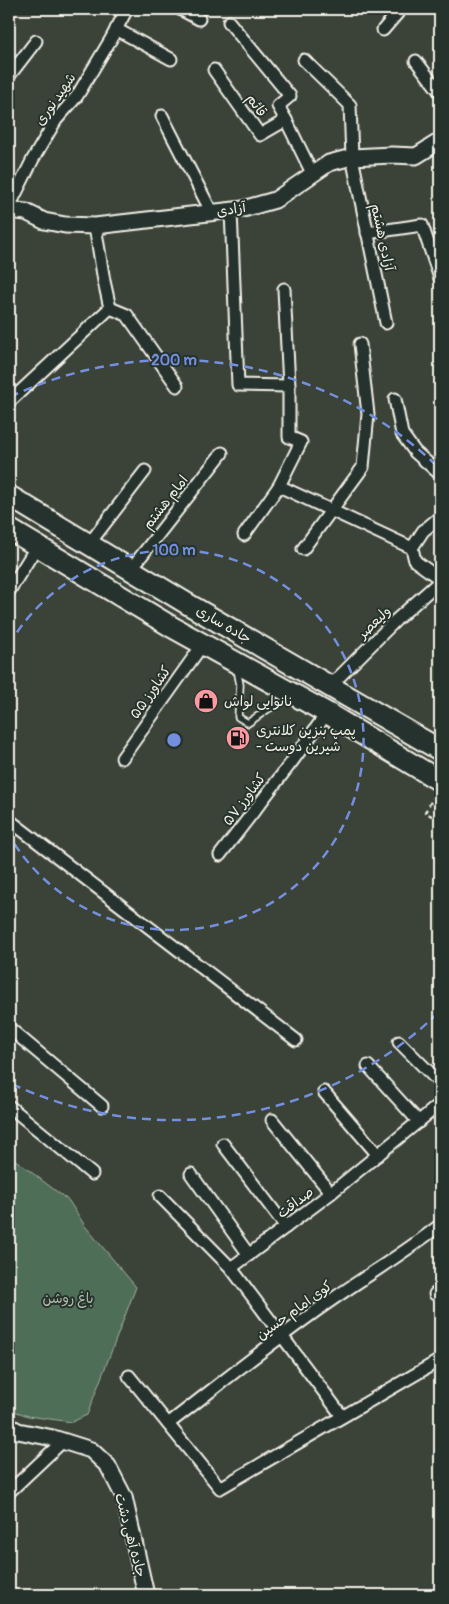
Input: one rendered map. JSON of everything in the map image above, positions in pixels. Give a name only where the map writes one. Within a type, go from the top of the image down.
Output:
[{"type":"highway","name":"جاده ساری","points":[[9,496],[440,750]]},
{"type":"highway","name":"جاده ساری","points":[[9,529],[203,644],[327,713],[438,788]]},
{"type":"street","name":"شهید نوری","points":[[9,209],[33,159],[56,120],[77,96],[127,9]]},
{"type":"street","points":[[180,9],[199,19]]},
{"type":"street","points":[[383,30],[400,9]]},
{"type":"street","points":[[229,22],[290,96],[278,106],[286,120]]},
{"type":"street","points":[[116,29],[171,59]]},
{"type":"street","points":[[9,76],[36,41]]},
{"type":"street","name":"آزادی هشتم","points":[[304,60],[350,105],[352,157],[386,323]]},
{"type":"street","points":[[416,61],[440,92]]},
{"type":"street","name":"قائم","points":[[214,70],[260,135],[286,120],[312,173]]},
{"type":"street","points":[[162,116],[212,213]]},
{"type":"street","name":"آزادی","points":[[9,209],[26,212],[44,221],[65,225],[95,226],[212,213],[276,200],[312,173],[329,163],[352,157],[416,156],[440,141]]},
{"type":"street","points":[[231,210],[238,385],[289,386]]},
{"type":"street","points":[[367,234],[422,225],[440,278]]},
{"type":"street","points":[[95,226],[110,308]]},
{"type":"street","points":[[244,536],[279,486],[301,442],[289,437],[289,386],[284,289]]},
{"type":"street","points":[[110,308],[127,316],[177,386]]},
{"type":"street","points":[[9,402],[110,308]]},
{"type":"street","points":[[303,549],[363,467],[368,414],[360,344]]},
{"type":"street","points":[[395,399],[402,434],[415,452],[440,474]]},
{"type":"street","name":"امام هشتم","points":[[131,569],[222,453]]},
{"type":"street","points":[[89,544],[145,471]]},
{"type":"street","points":[[279,486],[412,548]]},
{"type":"street","points":[[440,517],[423,531],[412,548],[415,561],[440,580]]},
{"type":"street","points":[[9,591],[37,546]]},
{"type":"street","name":"ولیعصر","points":[[330,686],[396,620],[440,580]]},
{"type":"street","name":"کشاورز ۵۵","points":[[122,758],[203,644]]},
{"type":"street","name":"کشاورز ۵۷","points":[[220,855],[327,713]]},
{"type":"street","points":[[9,820],[296,1040]]},
{"type":"street","points":[[9,1028],[102,1106]]},
{"type":"street","points":[[399,1042],[440,1083]]},
{"type":"street","points":[[368,1066],[419,1122]]},
{"type":"street","points":[[324,1092],[378,1155]]},
{"type":"street","name":"صداقت","points":[[231,1268],[331,1193],[440,1104]]},
{"type":"street","points":[[9,1106],[92,1174]]},
{"type":"street","points":[[272,1120],[331,1193]]},
{"type":"street","points":[[223,1144],[286,1227]]},
{"type":"street","points":[[191,1174],[249,1255]]},
{"type":"street","points":[[160,1196],[231,1268],[342,1416]]},
{"type":"street","name":"کوی امام حسین","points":[[168,1424],[282,1336],[334,1298],[413,1247],[440,1225]]},
{"type":"street","points":[[129,1376],[220,1488],[440,1360]]},
{"type":"street","name":"جاده آهی دشت","points":[[9,1426],[18,1432],[63,1441],[91,1450],[108,1466],[124,1497],[146,1595]]},
{"type":"street","points":[[9,1492],[63,1441]]},
{"type":"lane","points":[[235,662],[240,685],[238,717],[248,723],[268,709],[297,696]]},
{"type":"path","points":[[438,788],[425,812],[435,818],[440,810]]},
{"type":"green space","name":"باغ روشن","points":[[9,1155],[69,1201],[85,1226],[136,1287],[87,1415],[72,1422],[28,1416],[9,1409]]},
{"type":"place","name":"نانوایی لواش","points":[[206,701]]},
{"type":"place","name":"پمپ بنزین کلانتری - شیرین دوست","points":[[238,738]]}]
